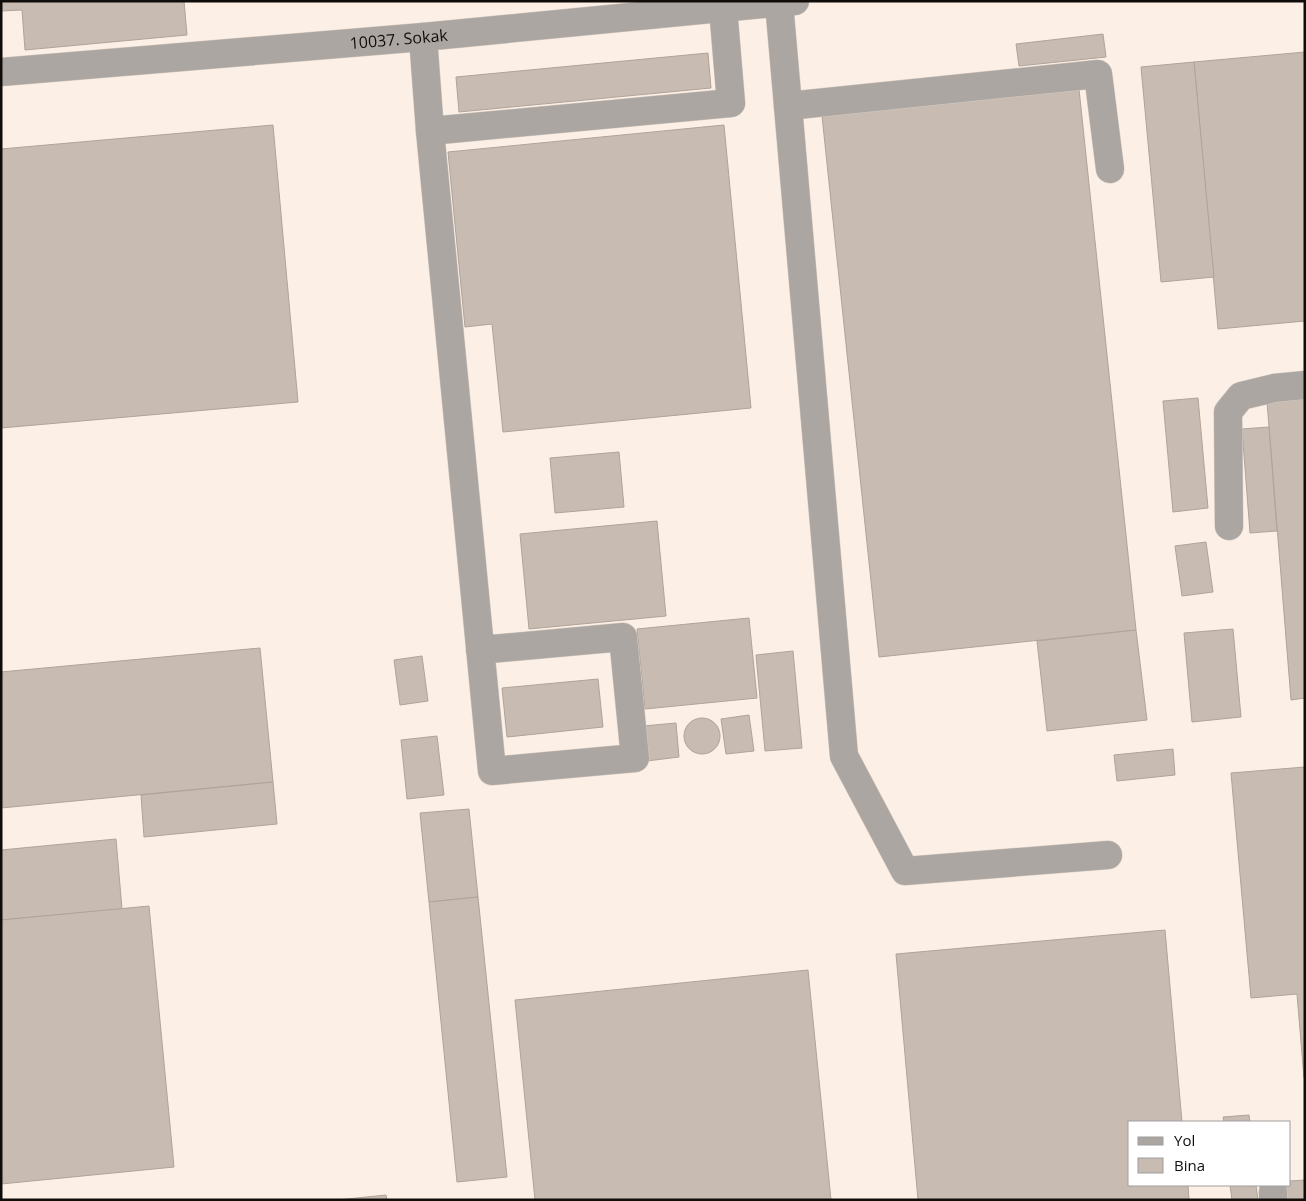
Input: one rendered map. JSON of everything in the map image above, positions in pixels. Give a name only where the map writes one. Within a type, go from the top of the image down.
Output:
[{"type":"street","name":"10037. Sokak","points":[[1,72],[423,37],[787,2]]},
{"type":"street","points":[[787,2],[788,106],[844,756],[905,871],[1108,855]]},
{"type":"street","points":[[430,132],[731,103],[723,8]]},
{"type":"street","points":[[423,37],[430,132],[480,650],[492,771],[635,758],[623,637],[480,650]]},
{"type":"street","points":[[788,106],[1098,74],[1110,169]]},
{"type":"street","points":[[1229,526],[1228,412],[1241,396],[1274,388],[1305,385]]},
{"type":"building","points":[[1,1],[184,1],[187,35],[25,50],[22,10],[1,11]]},
{"type":"building","points":[[1103,34],[1106,57],[1019,66],[1016,44]]},
{"type":"building","points":[[1305,52],[1305,321],[1218,329],[1194,62]]},
{"type":"building","points":[[708,53],[711,88],[459,112],[456,77]]},
{"type":"building","points":[[1194,62],[1214,277],[1161,282],[1141,67]]},
{"type":"building","points":[[1079,89],[1136,630],[879,657],[822,116]]},
{"type":"building","points":[[273,125],[298,402],[1,428],[1,149]]},
{"type":"building","points":[[724,125],[751,408],[503,432],[492,324],[465,327],[448,152]]},
{"type":"building","points":[[1198,398],[1208,508],[1173,512],[1163,401]]},
{"type":"building","points":[[1305,399],[1305,698],[1291,700],[1267,402]]},
{"type":"building","points":[[1269,427],[1277,531],[1250,533],[1242,429]]},
{"type":"building","points":[[619,452],[624,507],[555,513],[550,458]]},
{"type":"building","points":[[657,521],[666,616],[529,629],[520,534]]},
{"type":"building","points":[[1206,542],[1213,592],[1182,596],[1175,546]]},
{"type":"building","points":[[749,618],[757,698],[645,709],[637,629]]},
{"type":"building","points":[[1233,629],[1241,717],[1192,722],[1184,633]]},
{"type":"building","points":[[1136,630],[1147,720],[1047,731],[1037,641]]},
{"type":"building","points":[[260,648],[273,782],[1,808],[1,672]]},
{"type":"building","points":[[793,651],[802,748],[765,751],[756,655]]},
{"type":"building","points":[[422,656],[428,701],[400,705],[394,660]]},
{"type":"building","points":[[598,679],[603,727],[507,737],[502,688]]},
{"type":"building","points":[[749,715],[754,751],[726,754],[721,719]]},
{"type":"building","points":[[702,718],[714,724],[720,736],[714,748],[702,754],[690,748],[684,736],[690,724]]},
{"type":"building","points":[[676,723],[679,757],[647,761],[643,726]]},
{"type":"building","points":[[437,736],[444,795],[407,799],[401,740]]},
{"type":"building","points":[[1173,749],[1175,775],[1117,781],[1114,755]]},
{"type":"building","points":[[1305,767],[1304,1078],[1297,994],[1251,998],[1231,773]]},
{"type":"building","points":[[273,782],[277,824],[144,837],[141,795]]},
{"type":"building","points":[[469,809],[478,897],[429,902],[420,813]]},
{"type":"building","points":[[116,839],[122,909],[1,920],[1,850]]},
{"type":"building","points":[[478,897],[507,1177],[457,1182],[429,902]]},
{"type":"building","points":[[149,906],[174,1167],[1,1184],[1,920]]},
{"type":"building","points":[[1165,930],[1182,1121],[1128,1121],[1128,1186],[1188,1186],[1189,1200],[918,1200],[896,954]]},
{"type":"building","points":[[808,970],[831,1200],[535,1200],[515,1000]]},
{"type":"building","points":[[1249,1115],[1250,1121],[1224,1121],[1223,1117]]},
{"type":"building","points":[[1305,1180],[1305,1200],[1286,1200],[1285,1186],[1291,1186],[1291,1181]]},
{"type":"building","points":[[1230,1186],[1256,1186],[1258,1200],[1232,1200]]},
{"type":"building","points":[[386,1195],[387,1200],[337,1200]]}]
